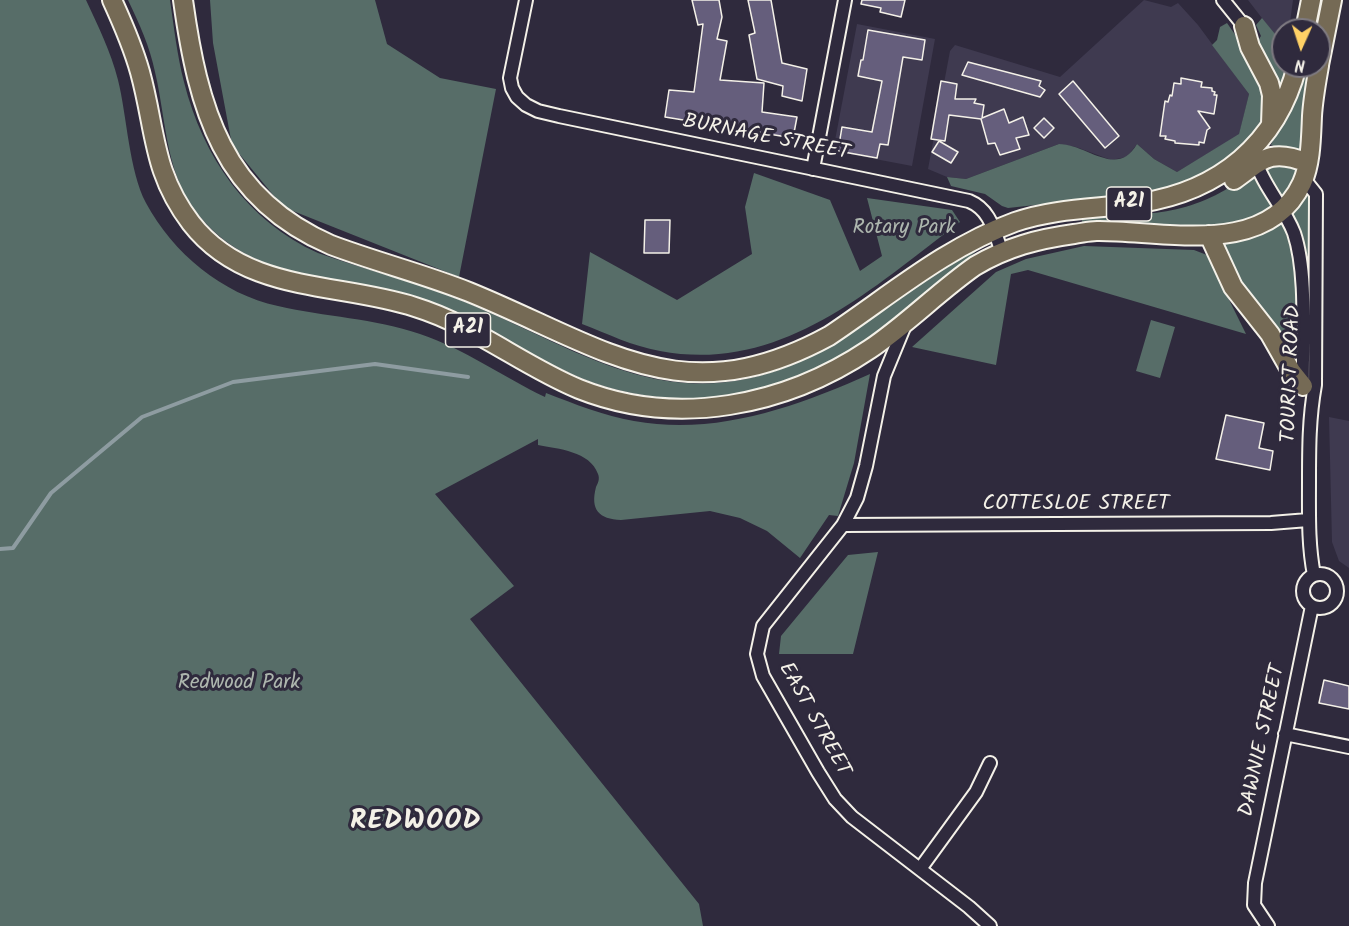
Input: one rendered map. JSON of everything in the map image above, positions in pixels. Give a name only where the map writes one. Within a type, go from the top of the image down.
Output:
[{"type":"highway","name":"A21","points":[[112,0],[134,52],[156,150],[170,190],[192,225],[222,253],[255,271],[292,283],[397,301],[417,307],[464,328],[543,372],[580,389],[622,401],[661,408],[718,407],[777,395],[824,376],[871,348],[966,272],[1002,252],[1045,238],[1095,231],[1209,235],[1246,231],[1264,223],[1282,210],[1295,195],[1306,171],[1317,78]]},
{"type":"highway","name":"A21","points":[[183,0],[196,76],[217,140],[253,190],[280,216],[311,237],[469,292],[604,353],[643,366],[664,370],[709,373],[752,368],[784,357],[829,336],[933,264],[994,231],[1034,216],[1049,213],[1141,202],[1158,209],[1194,202],[1230,184],[1254,156]]},
{"type":"highway","points":[[1307,18],[1311,0]]},
{"type":"highway","name":"A21","points":[[1328,18],[1332,0]]},
{"type":"highway","points":[[1244,26],[1250,47],[1269,83],[1272,95],[1271,125]]},
{"type":"highway","points":[[1293,78],[1280,112],[1254,156],[1293,157],[1306,171]]},
{"type":"highway","points":[[1209,235],[1233,287],[1266,328],[1291,371],[1303,386]]},
{"type":"street","name":"BURNAGE STREET","points":[[526,0],[510,78],[517,97],[526,105],[538,111],[710,149],[969,201],[984,210],[1002,252]]},
{"type":"street","points":[[813,169],[845,0]]},
{"type":"street","points":[[1223,0],[1244,26]]},
{"type":"street","name":"TOURIST ROAD","points":[[1254,156],[1293,233],[1301,266],[1303,386],[1309,415]]},
{"type":"street","name":"TOURIST ROAD","points":[[1306,171],[1316,194],[1315,386],[1309,415],[1308,520],[1314,575]]},
{"type":"street","name":"EAST STREET","points":[[908,319],[885,376],[866,466],[856,498],[843,525],[763,626],[757,654],[763,676],[835,799],[852,817],[969,907],[990,926]]},
{"type":"street","name":"COTTESLOE STREET","points":[[843,525],[1271,524],[1308,520]]},
{"type":"street","points":[[1324,574],[1333,579],[1343,598],[1322,609],[1312,606],[1305,599],[1303,590],[1306,581],[1314,575],[1324,574]]},
{"type":"street","name":"DAWNIE STREET","points":[[1268,926],[1254,906],[1256,883],[1312,606]]},
{"type":"street","points":[[1285,735],[1349,747]]},
{"type":"street","points":[[920,869],[976,792],[990,764]]},
{"type":"shaded area","points":[[1144,0],[1171,7],[1178,3],[1198,25],[1249,94],[1239,135],[1177,172],[1154,159],[1137,144],[1127,157],[1111,160],[1076,147],[1059,144],[966,179],[947,177],[928,169],[950,51],[955,45],[1060,77]]},
{"type":"shaded area","points":[[1248,0],[1293,0],[1291,18],[1271,18],[1271,30]]},
{"type":"shaded area","points":[[857,24],[935,39],[912,166],[833,151]]},
{"type":"shaded area","points":[[1329,417],[1349,421],[1349,568],[1339,561],[1332,542]]},
{"type":"green space","name":"Redwood Park","points":[[0,0],[86,0],[115,70],[132,160],[146,203],[170,238],[185,254],[201,269],[238,292],[278,306],[385,324],[420,334],[453,347],[545,397],[546,393],[601,413],[634,421],[665,425],[695,425],[755,416],[813,397],[870,374],[854,463],[838,516],[829,515],[800,558],[767,531],[740,518],[710,511],[621,520],[607,518],[595,507],[594,495],[599,478],[594,466],[588,460],[572,452],[538,445],[538,439],[435,494],[514,586],[470,619],[699,904],[703,926],[0,926]]},
{"type":"green space","points":[[128,0],[170,0],[184,82],[203,136],[231,184],[249,205],[270,223],[293,240],[318,253],[443,293],[584,356],[624,371],[665,381],[707,384],[751,378],[799,362],[829,345],[933,271],[983,245],[912,307],[874,336],[834,361],[805,375],[743,394],[711,398],[646,396],[614,389],[583,379],[458,314],[436,305],[385,289],[301,274],[274,266],[248,255],[224,240],[201,218],[180,185],[169,149],[153,63],[144,35]]},
{"type":"green space","points":[[210,0],[375,0],[387,44],[440,78],[496,89],[459,277],[283,207],[232,145],[213,43]]},
{"type":"green space","points":[[1262,18],[1271,29],[1271,71],[1257,42],[1261,36],[1256,25]]},
{"type":"green space","points":[[1227,23],[1264,83],[1264,114],[1257,130],[1235,155],[1194,180],[1153,192],[1008,208],[985,194],[951,186],[947,177],[966,179],[1059,144],[1070,145],[1101,157],[1120,159],[1129,154],[1137,144],[1154,159],[1177,172],[1239,134],[1249,94],[1212,45],[1217,40],[1220,27]]},
{"type":"green space","points":[[1274,78],[1284,78],[1279,88]]},
{"type":"green space","points":[[1299,78],[1311,78],[1301,155],[1271,145]]},
{"type":"green space","points":[[1279,163],[1298,168],[1282,198],[1264,166]]},
{"type":"green space","points":[[1252,172],[1274,205],[1262,214],[1241,223],[1218,226],[1082,222],[1082,217],[1151,213],[1191,205],[1211,198]]},
{"type":"green space","name":"Rotary Park","points":[[754,173],[830,200],[860,271],[882,256],[867,198],[952,210],[960,222],[893,274],[822,320],[785,338],[745,350],[704,355],[660,351],[630,343],[582,324],[590,252],[677,300],[752,254],[745,207]]},
{"type":"green space","points":[[1306,196],[1309,196],[1310,256],[1304,253],[1290,214]]},
{"type":"green space","points":[[1282,221],[1288,237],[1295,272],[1297,328],[1295,362],[1240,289],[1220,243],[1252,238]]},
{"type":"green space","points":[[1084,246],[1194,250],[1207,255],[1246,334],[1028,270],[1011,274],[996,365],[912,347],[996,272],[1026,259]]},
{"type":"green space","points":[[1151,320],[1175,327],[1160,378],[1136,371]]},
{"type":"green space","points":[[878,552],[853,654],[779,654],[781,636],[848,555]]},
{"type":"building","points":[[692,0],[719,0],[722,17],[717,39],[727,41],[720,80],[764,83],[762,112],[797,117],[793,138],[665,117],[669,90],[694,92],[703,24],[698,25]]},
{"type":"building","points":[[748,0],[771,0],[782,63],[807,69],[802,101],[782,96],[783,86],[757,79],[749,35],[755,33]]},
{"type":"building","points":[[862,0],[905,0],[901,17],[880,12],[881,8],[861,4]]},
{"type":"building","points":[[868,30],[925,40],[922,60],[903,57],[888,145],[880,144],[877,158],[838,151],[842,127],[872,132],[882,81],[858,76]]},
{"type":"building","points":[[968,62],[1041,81],[1039,86],[1045,90],[1040,97],[962,75]]},
{"type":"building","points":[[1181,78],[1202,82],[1201,87],[1212,88],[1214,95],[1217,95],[1214,114],[1198,111],[1210,128],[1207,130],[1204,143],[1199,142],[1199,145],[1175,143],[1175,141],[1165,139],[1166,136],[1160,136],[1165,101],[1168,102],[1170,95],[1172,96],[1174,83],[1181,84]]},
{"type":"building","points":[[941,81],[957,84],[955,99],[976,99],[974,103],[984,105],[982,118],[1004,109],[1009,123],[1023,117],[1029,135],[1016,138],[1020,149],[1000,155],[995,143],[988,144],[981,119],[949,115],[945,141],[931,139]]},
{"type":"building","points":[[1073,81],[1119,136],[1105,148],[1059,94]]},
{"type":"building","points":[[1044,118],[1054,128],[1044,138],[1034,128]]},
{"type":"building","points":[[939,141],[958,152],[951,163],[932,152]]},
{"type":"building","points":[[645,220],[670,220],[669,253],[644,253]]},
{"type":"building","points":[[1226,415],[1264,423],[1259,448],[1273,451],[1270,470],[1216,459]]},
{"type":"building","points":[[1324,680],[1349,686],[1349,709],[1319,703]]},
{"type":"waterway","points":[[0,549],[13,548],[51,493],[142,417],[233,382],[375,364],[468,377]]},
{"type":"district","name":"REDWOOD","points":[[416,823]]}]
